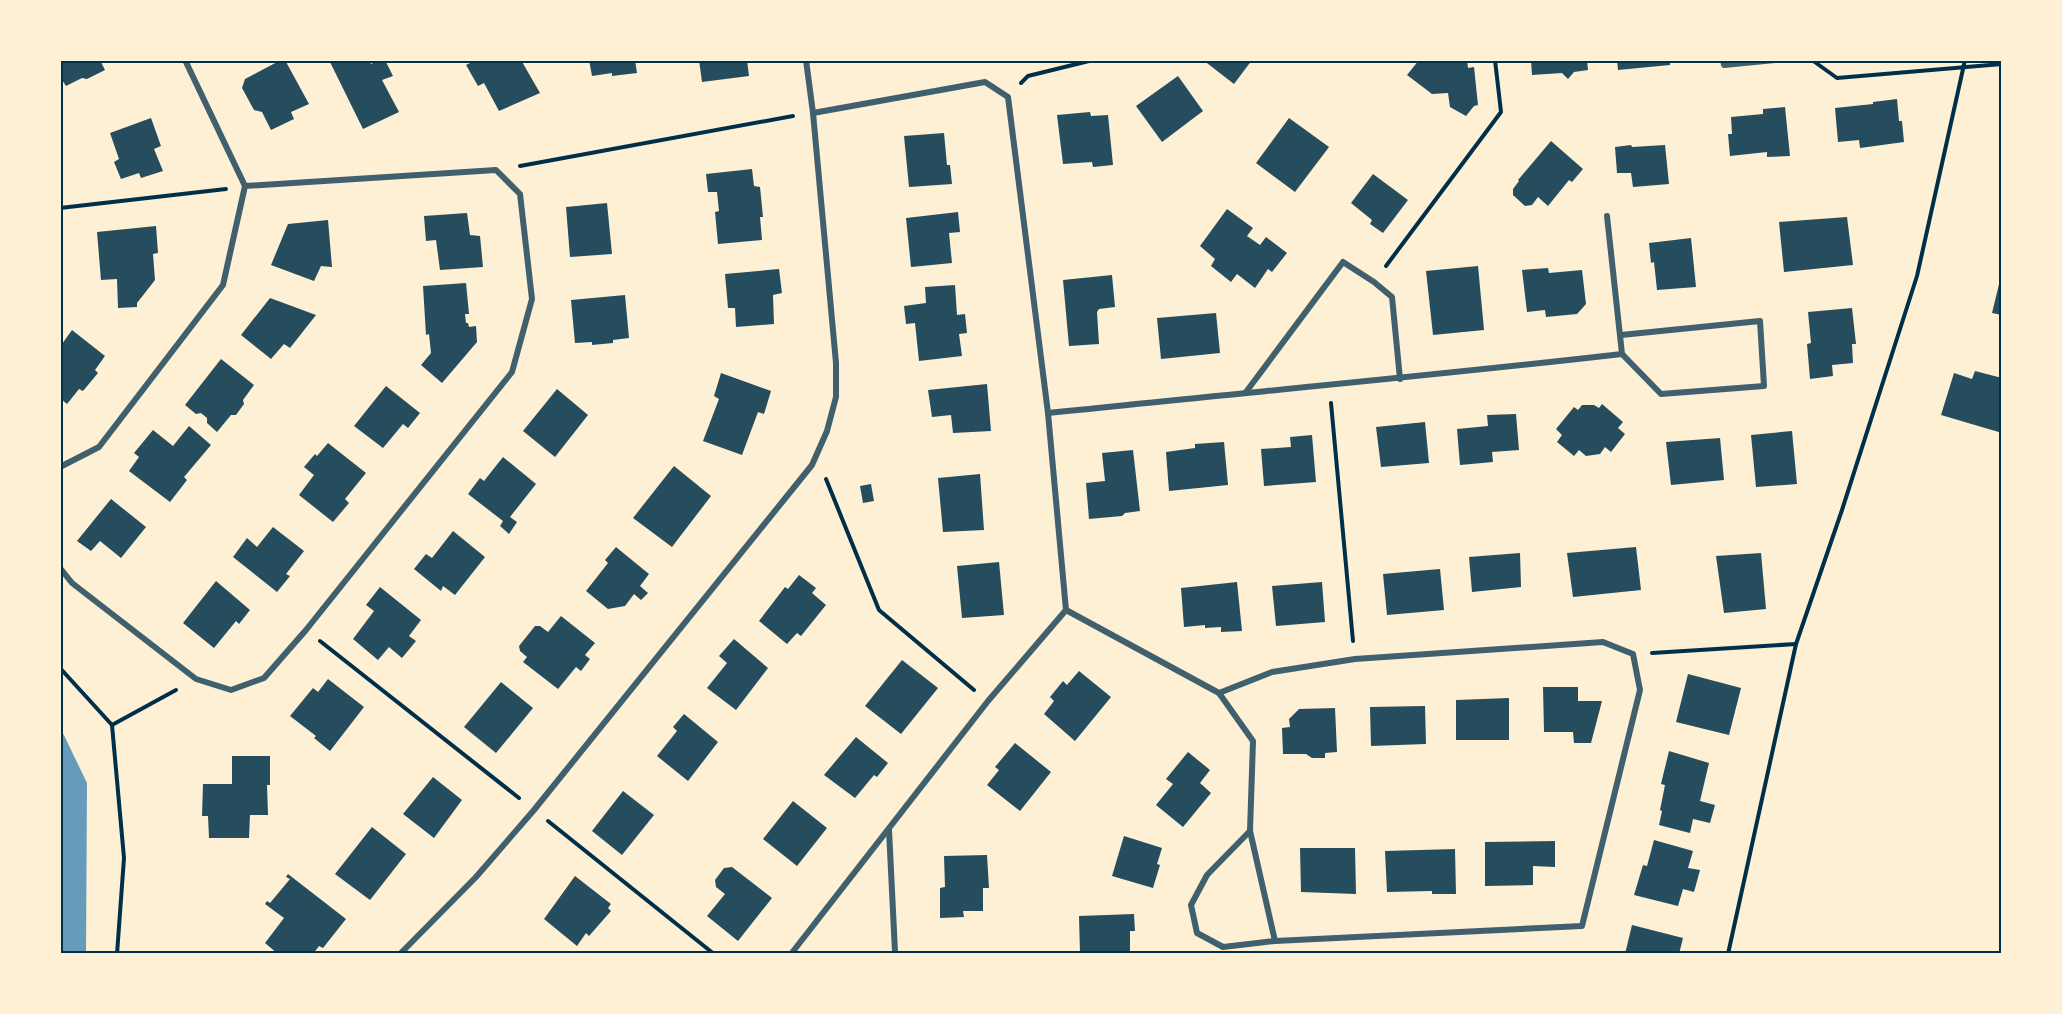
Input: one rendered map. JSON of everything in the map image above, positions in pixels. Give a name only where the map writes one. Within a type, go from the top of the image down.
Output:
[{"type":"street","points":[[60,466],[99,447],[223,285],[245,186],[185,60]]},
{"type":"street","points":[[400,954],[476,877],[534,810],[812,465],[827,431],[836,397],[836,363],[806,60]]},
{"type":"street","points":[[1723,60],[1724,65],[1775,60]]},
{"type":"street","points":[[791,954],[988,701],[1066,610],[1047,413],[1008,98],[985,82],[813,113]]},
{"type":"street","points":[[60,568],[72,582],[195,679],[231,690],[264,678],[306,630],[512,372],[532,299],[520,195],[496,170],[245,186]]},
{"type":"street","points":[[1607,216],[1622,354],[1661,394],[1764,386],[1760,321],[1621,335]]},
{"type":"street","points":[[1246,392],[1343,262],[1392,297],[1400,379]]},
{"type":"street","points":[[1047,413],[1246,392],[1400,379],[1622,354]]},
{"type":"street","points":[[1066,610],[1219,693],[1253,741],[1250,831],[1275,941]]},
{"type":"street","points":[[1219,693],[1272,672],[1355,659],[1603,642],[1633,654],[1640,690],[1582,926],[1275,941],[1223,947],[1197,933],[1191,905],[1207,875],[1250,831]]},
{"type":"street","points":[[889,830],[895,952],[893,954]]},
{"type":"path","points":[[1008,98],[1028,76],[1093,60]]},
{"type":"path","points":[[1374,282],[1502,112],[1496,60]]},
{"type":"path","points":[[1812,60],[1837,78],[2002,64]]},
{"type":"path","points":[[1728,954],[1796,644],[1842,510],[1917,276],[1965,60]]},
{"type":"path","points":[[496,170],[813,113]]},
{"type":"path","points":[[60,208],[245,186]]},
{"type":"path","points":[[1330,386],[1355,659]]},
{"type":"path","points":[[812,465],[822,470],[879,610],[988,701]]},
{"type":"path","points":[[306,630],[714,954]]},
{"type":"path","points":[[1633,654],[1796,644]]},
{"type":"path","points":[[60,668],[112,725],[124,858],[117,954]]},
{"type":"path","points":[[112,725],[195,679]]},
{"type":"water","points":[[60,727],[87,783],[86,954],[60,954]]},
{"type":"building","points":[[60,60],[100,60],[105,70],[66,86],[60,77]]},
{"type":"building","points":[[285,60],[309,104],[291,112],[294,119],[271,130],[262,112],[254,110],[242,88],[245,79]]},
{"type":"building","points":[[329,60],[369,60],[371,64],[385,60],[393,76],[382,80],[399,112],[363,129]]},
{"type":"building","points":[[476,60],[521,60],[540,93],[499,111],[484,83],[478,86],[466,65]]},
{"type":"building","points":[[589,60],[635,60],[637,73],[592,76]]},
{"type":"building","points":[[699,60],[747,60],[749,76],[702,82]]},
{"type":"building","points":[[1203,60],[1252,60],[1234,84]]},
{"type":"building","points":[[1419,60],[1467,60],[1468,68],[1474,67],[1478,105],[1474,106],[1466,116],[1450,107],[1448,93],[1432,94],[1407,75]]},
{"type":"building","points":[[1531,60],[1587,60],[1588,70],[1574,72],[1568,79],[1562,73],[1532,75]]},
{"type":"building","points":[[1617,60],[1670,60],[1670,65],[1618,70]]},
{"type":"building","points":[[1178,76],[1203,111],[1162,142],[1136,106]]},
{"type":"building","points":[[1897,99],[1904,142],[1860,148],[1859,140],[1838,142],[1835,108]]},
{"type":"building","points":[[1785,107],[1790,156],[1767,157],[1767,152],[1730,156],[1728,134],[1732,134],[1731,117],[1763,114],[1763,109]]},
{"type":"building","points":[[1090,112],[1091,116],[1108,115],[1113,165],[1093,167],[1092,162],[1063,164],[1057,115]]},
{"type":"building","points":[[151,118],[161,146],[154,149],[163,171],[141,178],[139,173],[121,179],[114,162],[119,159],[110,133]]},
{"type":"building","points":[[1289,118],[1329,147],[1295,192],[1256,163]]},
{"type":"building","points":[[944,133],[947,165],[950,165],[952,184],[909,187],[904,136]]},
{"type":"building","points":[[1551,141],[1583,169],[1572,182],[1569,180],[1548,206],[1538,197],[1532,205],[1525,206],[1513,195],[1513,189]]},
{"type":"building","points":[[1631,145],[1632,147],[1665,145],[1669,184],[1633,187],[1631,173],[1617,173],[1615,147]]},
{"type":"building","points":[[752,169],[754,186],[760,187],[763,217],[760,217],[762,240],[718,244],[715,212],[719,211],[717,192],[708,192],[706,174]]},
{"type":"building","points":[[1373,174],[1408,200],[1383,233],[1370,224],[1372,220],[1351,203]]},
{"type":"building","points":[[607,203],[612,254],[570,257],[566,207]]},
{"type":"building","points":[[1227,209],[1253,228],[1247,236],[1260,245],[1266,237],[1287,253],[1272,272],[1268,269],[1255,288],[1237,274],[1231,282],[1211,266],[1215,259],[1200,246]]},
{"type":"building","points":[[958,212],[960,232],[949,233],[952,263],[911,267],[906,218]]},
{"type":"building","points":[[467,213],[470,235],[480,236],[483,267],[440,270],[436,240],[426,241],[424,216]]},
{"type":"building","points":[[1847,217],[1853,265],[1784,272],[1779,222]]},
{"type":"building","points":[[328,220],[332,267],[321,266],[314,281],[271,265],[288,224]]},
{"type":"building","points":[[156,226],[158,253],[153,254],[155,280],[137,303],[137,307],[118,308],[117,279],[101,280],[97,232]]},
{"type":"building","points":[[1691,238],[1696,287],[1657,290],[1649,243]]},
{"type":"building","points":[[1478,266],[1484,330],[1433,335],[1426,271]]},
{"type":"building","points":[[1548,268],[1549,273],[1582,270],[1586,304],[1577,314],[1546,317],[1545,310],[1527,312],[1522,270]]},
{"type":"building","points":[[779,269],[782,293],[773,295],[774,324],[736,327],[735,308],[728,308],[725,274]]},
{"type":"building","points":[[1112,275],[1115,307],[1099,309],[1097,312],[1099,344],[1069,346],[1063,280]]},
{"type":"building","points":[[2002,276],[2002,315],[1992,313]]},
{"type":"building","points":[[466,283],[469,314],[465,314],[466,323],[469,327],[476,326],[477,342],[442,383],[421,365],[431,353],[429,334],[426,335],[423,286]]},
{"type":"building","points":[[955,285],[957,315],[965,314],[967,333],[959,334],[962,356],[919,361],[915,323],[906,324],[904,306],[926,303],[925,287]]},
{"type":"building","points":[[625,295],[629,338],[613,340],[613,343],[592,345],[592,342],[575,343],[571,300]]},
{"type":"building","points":[[270,298],[316,315],[290,348],[284,344],[271,359],[241,335]]},
{"type":"building","points":[[1852,308],[1856,344],[1852,344],[1853,363],[1832,365],[1833,376],[1810,379],[1807,344],[1811,343],[1808,312]]},
{"type":"building","points":[[1216,313],[1220,353],[1161,359],[1157,318]]},
{"type":"building","points":[[72,330],[105,356],[95,370],[98,373],[83,391],[79,389],[67,404],[60,398],[60,342],[62,344]]},
{"type":"building","points":[[221,359],[254,385],[236,415],[231,415],[217,432],[207,423],[207,418],[201,413],[196,414],[185,405]]},
{"type":"building","points":[[1975,371],[2002,378],[2002,433],[1941,415],[1954,373],[1972,379]]},
{"type":"building","points":[[721,373],[771,391],[764,414],[758,412],[742,455],[703,441],[719,399],[714,396]]},
{"type":"building","points":[[987,384],[991,431],[953,433],[951,415],[932,417],[928,390]]},
{"type":"building","points":[[386,386],[420,413],[408,428],[403,424],[383,448],[354,426]]},
{"type":"building","points":[[557,389],[588,415],[555,457],[523,431]]},
{"type":"building","points":[[1602,404],[1623,422],[1618,428],[1625,434],[1611,452],[1605,447],[1600,454],[1586,456],[1579,450],[1574,456],[1557,442],[1562,435],[1556,429],[1574,407],[1578,410],[1582,405],[1594,405],[1599,408]]},
{"type":"building","points":[[1516,414],[1519,450],[1492,452],[1493,462],[1460,465],[1457,429],[1488,426],[1487,415]]},
{"type":"building","points":[[1425,422],[1429,463],[1381,467],[1376,427]]},
{"type":"building","points":[[189,426],[211,445],[184,477],[187,480],[170,502],[129,471],[139,457],[134,453],[153,430],[173,446]]},
{"type":"building","points":[[1792,431],[1797,484],[1756,487],[1751,435]]},
{"type":"building","points":[[1312,435],[1316,482],[1264,486],[1261,449],[1291,447],[1290,437]]},
{"type":"building","points":[[1720,438],[1724,480],[1671,485],[1666,442]]},
{"type":"building","points":[[1224,442],[1228,485],[1169,491],[1166,452],[1195,448],[1195,444]]},
{"type":"building","points":[[328,443],[366,473],[345,499],[349,503],[333,522],[299,495],[314,475],[304,467]]},
{"type":"building","points":[[1133,450],[1140,511],[1125,513],[1122,516],[1089,519],[1086,483],[1105,481],[1102,453]]},
{"type":"building","points":[[503,457],[536,484],[510,517],[517,522],[509,534],[500,526],[503,521],[468,494],[480,478],[484,481]]},
{"type":"building","points":[[674,466],[711,496],[672,547],[633,518]]},
{"type":"building","points":[[980,474],[984,530],[943,532],[938,478]]},
{"type":"building","points":[[871,484],[874,501],[863,503],[860,486]]},
{"type":"building","points":[[111,499],[146,527],[121,558],[100,541],[91,551],[77,541]]},
{"type":"building","points":[[273,527],[304,551],[286,574],[290,576],[277,592],[233,557],[247,538],[257,547]]},
{"type":"building","points":[[453,531],[485,557],[455,595],[443,586],[441,591],[414,569],[426,554],[432,558]]},
{"type":"building","points":[[616,547],[649,574],[640,586],[648,593],[641,600],[634,594],[625,606],[608,609],[586,591],[608,563],[605,560]]},
{"type":"building","points":[[1636,547],[1641,590],[1573,597],[1567,553]]},
{"type":"building","points":[[1520,553],[1521,587],[1472,592],[1469,557]]},
{"type":"building","points":[[1761,553],[1766,609],[1724,613],[1716,556]]},
{"type":"building","points":[[999,562],[1004,615],[962,618],[957,566]]},
{"type":"building","points":[[1440,569],[1444,610],[1387,615],[1383,574]]},
{"type":"building","points":[[799,575],[816,588],[812,593],[826,605],[801,636],[797,633],[787,644],[759,621],[785,587],[788,589]]},
{"type":"building","points":[[216,581],[250,610],[239,624],[236,621],[214,648],[183,623]]},
{"type":"building","points":[[1237,582],[1242,631],[1221,632],[1221,627],[1205,628],[1205,625],[1184,627],[1181,588]]},
{"type":"building","points":[[1322,582],[1325,622],[1276,626],[1272,586]]},
{"type":"building","points":[[380,587],[421,620],[409,636],[416,641],[402,658],[389,647],[378,660],[353,639],[374,611],[366,605]]},
{"type":"building","points":[[561,616],[595,643],[585,655],[590,659],[581,671],[576,667],[558,689],[523,662],[527,657],[520,651],[519,646],[535,626],[540,626],[548,632]]},
{"type":"building","points":[[734,639],[768,668],[736,710],[707,688],[727,663],[719,656]]},
{"type":"building","points":[[902,660],[938,688],[901,734],[865,706]]},
{"type":"building","points":[[1079,671],[1111,697],[1075,741],[1044,714],[1054,701],[1050,697],[1063,681],[1067,685]]},
{"type":"building","points":[[1688,674],[1741,688],[1729,735],[1676,722]]},
{"type":"building","points":[[328,679],[364,707],[330,751],[314,738],[316,736],[290,716],[313,688],[318,692]]},
{"type":"building","points":[[501,682],[533,708],[496,753],[464,727]]},
{"type":"building","points":[[1543,687],[1578,687],[1578,701],[1602,701],[1591,743],[1574,743],[1573,732],[1544,732]]},
{"type":"building","points":[[1509,698],[1509,740],[1456,740],[1456,700]]},
{"type":"building","points":[[1425,706],[1426,744],[1371,746],[1370,707]]},
{"type":"building","points":[[1335,708],[1337,752],[1325,753],[1325,758],[1312,758],[1306,754],[1283,754],[1282,728],[1290,727],[1289,719],[1299,709]]},
{"type":"building","points":[[684,714],[718,742],[688,781],[657,756],[677,731],[673,727]]},
{"type":"building","points":[[856,737],[888,763],[877,777],[874,775],[855,798],[824,775]]},
{"type":"building","points":[[1015,743],[1051,772],[1020,811],[987,785],[999,770],[995,767]]},
{"type":"building","points":[[1669,751],[1709,763],[1700,801],[1715,805],[1710,823],[1693,819],[1690,833],[1659,825],[1665,785],[1661,784]]},
{"type":"building","points":[[1188,752],[1210,770],[1200,783],[1211,793],[1183,827],[1156,805],[1173,784],[1166,779]]},
{"type":"building","points":[[232,756],[270,756],[270,785],[267,785],[268,815],[250,815],[249,838],[209,838],[208,816],[202,816],[203,784],[232,784]]},
{"type":"building","points":[[433,777],[462,800],[434,838],[403,814]]},
{"type":"building","points":[[623,791],[654,815],[622,855],[592,831]]},
{"type":"building","points":[[793,801],[827,828],[797,866],[763,839]]},
{"type":"building","points":[[372,827],[406,854],[370,900],[335,874]]},
{"type":"building","points":[[1124,836],[1162,848],[1153,888],[1112,876]]},
{"type":"building","points":[[1654,840],[1693,851],[1688,868],[1700,870],[1694,892],[1683,889],[1678,906],[1634,895],[1643,865],[1647,866]]},
{"type":"building","points":[[1555,841],[1555,867],[1533,866],[1533,885],[1485,886],[1485,842]]},
{"type":"building","points":[[1300,848],[1355,848],[1356,894],[1301,892]]},
{"type":"building","points":[[1455,849],[1456,894],[1432,894],[1432,891],[1387,892],[1385,851]]},
{"type":"building","points":[[987,855],[989,888],[983,888],[983,911],[963,911],[964,917],[940,918],[940,888],[945,887],[944,856]]},
{"type":"building","points":[[732,867],[772,898],[738,941],[707,916],[725,894],[716,887],[715,880],[724,868]]},
{"type":"building","points":[[288,874],[346,919],[323,948],[319,946],[313,954],[278,954],[265,943],[284,918],[265,904],[267,901],[270,903],[290,879],[286,877]]},
{"type":"building","points":[[575,876],[611,904],[608,908],[611,911],[589,936],[586,933],[577,946],[544,919]]},
{"type":"building","points":[[1134,914],[1135,931],[1130,931],[1130,954],[1080,954],[1079,916]]},
{"type":"building","points":[[1632,925],[1683,938],[1679,954],[1625,954]]}]
